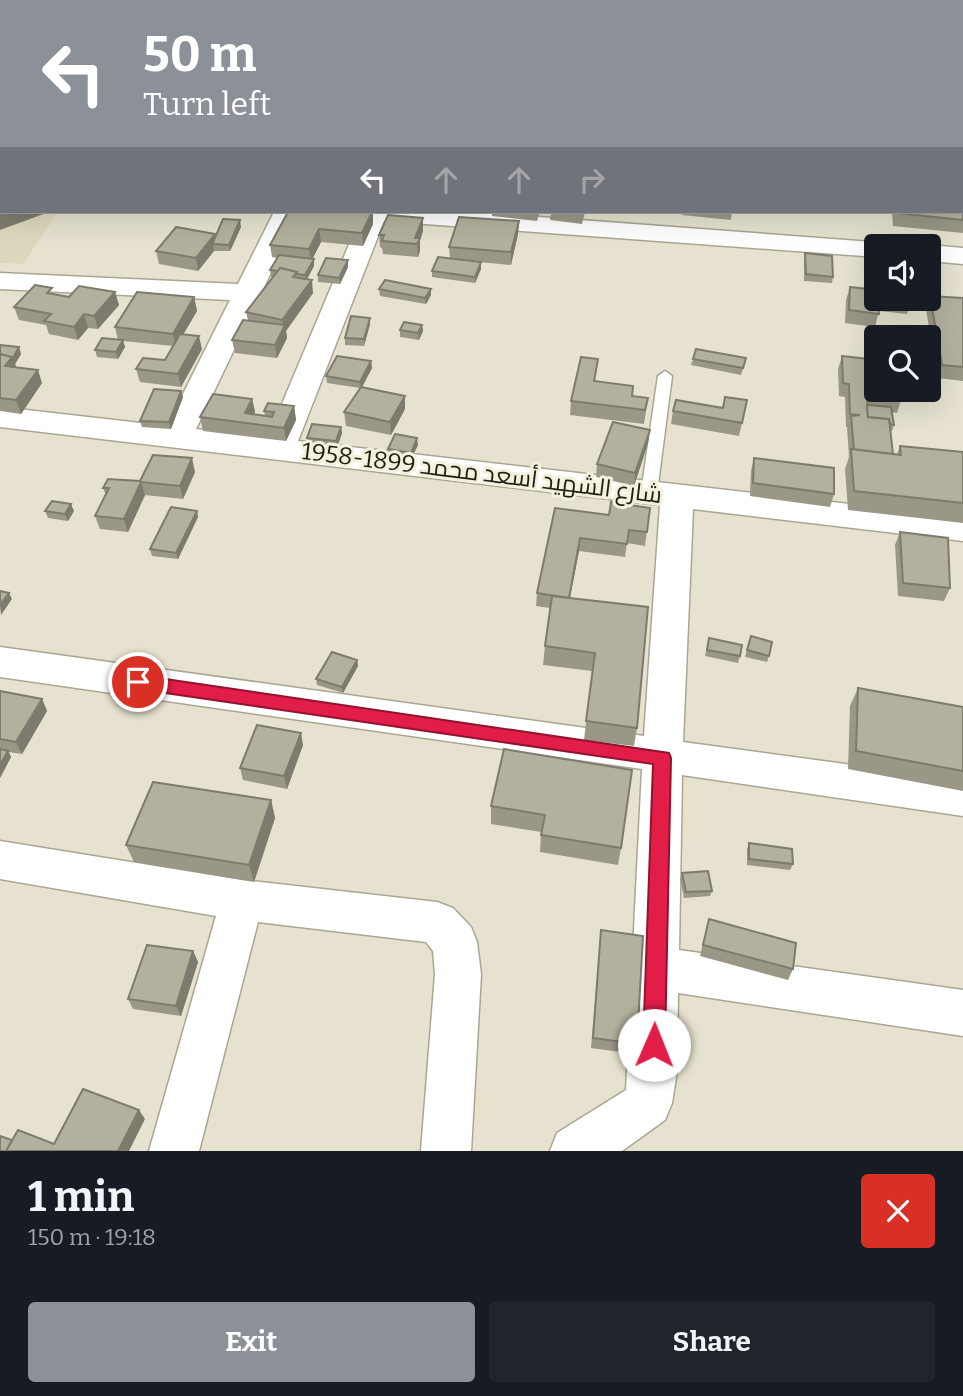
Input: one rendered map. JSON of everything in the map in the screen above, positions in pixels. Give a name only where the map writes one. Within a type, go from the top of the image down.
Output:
[{"type":"street","points":[[177,436],[286,214]]},
{"type":"street","points":[[279,448],[372,214]]},
{"type":"street","points":[[400,214],[864,248]]},
{"type":"street","points":[[941,254],[963,256]]},
{"type":"street","points":[[0,281],[246,293]]},
{"type":"street","name":"شارع الشهيد أسعد محمد 1899-1958","points":[[0,417],[963,529]]},
{"type":"street","points":[[575,1151],[627,1120],[648,1103],[653,1071],[662,758],[663,494]]},
{"type":"street","points":[[0,662],[662,758],[963,798]]},
{"type":"street","points":[[0,860],[242,900],[437,923],[455,942],[458,974],[446,1151]]},
{"type":"street","points":[[174,1151],[242,900]]},
{"type":"street","points":[[656,968],[963,1013]]},
{"type":"lane","points":[[663,494],[665,376]]},
{"type":"shaded area","points":[[0,214],[57,214],[23,264],[0,263]]},
{"type":"building","points":[[287,214],[371,214],[362,233],[319,229],[309,249],[270,245]]},
{"type":"building","points":[[906,214],[963,214],[963,220]]},
{"type":"building","points":[[388,215],[423,218],[415,238],[420,238],[417,244],[382,241],[384,235],[379,235]]},
{"type":"building","points":[[459,217],[519,221],[511,252],[449,247]]},
{"type":"building","points":[[223,219],[240,220],[229,245],[213,244],[214,240]]},
{"type":"building","points":[[176,227],[215,234],[196,258],[156,251]]},
{"type":"building","points":[[805,253],[832,256],[833,277],[806,274]]},
{"type":"building","points":[[279,255],[314,259],[305,275],[280,268],[278,271],[270,270]]},
{"type":"building","points":[[438,257],[481,262],[475,277],[432,271]]},
{"type":"building","points":[[326,258],[348,260],[339,278],[318,275]]},
{"type":"building","points":[[280,268],[297,272],[293,277],[312,280],[282,320],[246,312]]},
{"type":"building","points":[[385,280],[431,289],[425,298],[379,289]]},
{"type":"building","points":[[35,285],[52,288],[47,293],[69,297],[79,286],[115,292],[94,316],[84,314],[74,327],[44,321],[51,314],[14,307]]},
{"type":"building","points":[[850,287],[864,289],[864,311],[879,311],[879,314],[849,310]]},
{"type":"building","points":[[137,292],[194,297],[173,334],[115,327]]},
{"type":"building","points":[[941,297],[963,298],[963,367],[942,365],[941,325],[935,325],[933,311],[941,311]]},
{"type":"building","points":[[351,316],[370,318],[364,339],[345,338]]},
{"type":"building","points":[[243,320],[285,325],[275,345],[232,340]]},
{"type":"building","points":[[404,322],[422,325],[418,333],[400,330]]},
{"type":"building","points":[[180,334],[199,336],[178,374],[136,369],[143,358],[165,360]]},
{"type":"building","points":[[102,338],[123,340],[116,352],[95,350]]},
{"type":"building","points":[[0,345],[19,347],[13,358],[0,354]]},
{"type":"building","points":[[696,349],[746,358],[743,368],[693,359]]},
{"type":"building","points":[[0,354],[12,357],[5,366],[38,370],[16,400],[0,398]]},
{"type":"building","points":[[337,356],[371,361],[360,382],[326,376]]},
{"type":"building","points":[[842,356],[864,359],[864,402],[867,402],[868,417],[889,419],[893,454],[854,450],[851,416],[860,415],[850,414],[849,384],[843,383]]},
{"type":"building","points":[[581,357],[598,359],[594,381],[633,386],[632,396],[648,398],[645,410],[571,401]]},
{"type":"building","points":[[361,387],[405,396],[390,422],[344,412]]},
{"type":"building","points":[[154,389],[181,391],[169,422],[140,421]]},
{"type":"building","points":[[213,394],[252,399],[245,413],[272,417],[274,412],[264,411],[268,403],[294,406],[284,428],[200,417]]},
{"type":"building","points":[[725,397],[747,400],[742,423],[673,411],[676,400],[723,408]]},
{"type":"building","points":[[867,405],[891,407],[894,425],[890,424],[889,419],[868,417]]},
{"type":"building","points":[[613,422],[650,430],[635,473],[597,464]]},
{"type":"building","points":[[312,424],[341,427],[336,441],[307,438]]},
{"type":"building","points":[[395,434],[417,438],[411,453],[388,449]]},
{"type":"building","points":[[900,446],[963,452],[963,503],[854,491],[851,449],[901,455]]},
{"type":"building","points":[[153,455],[192,458],[180,486],[141,482],[124,519],[95,516],[109,488],[103,488],[108,479],[140,481]]},
{"type":"building","points":[[754,458],[834,468],[834,494],[753,483]]},
{"type":"building","points":[[52,501],[71,504],[65,514],[45,511]]},
{"type":"building","points":[[611,502],[650,508],[647,532],[629,530],[627,544],[580,538],[569,598],[537,593],[555,508],[609,515]]},
{"type":"building","points":[[171,507],[197,511],[176,553],[150,549]]},
{"type":"building","points":[[900,532],[948,538],[950,588],[903,583]]},
{"type":"building","points":[[0,591],[9,593],[0,605]]},
{"type":"building","points":[[552,596],[648,607],[637,728],[586,721],[595,653],[545,646]]},
{"type":"building","points":[[751,636],[772,642],[769,656],[747,650]]},
{"type":"building","points":[[709,638],[742,645],[740,656],[707,650]]},
{"type":"building","points":[[332,652],[357,660],[342,687],[316,679]]},
{"type":"building","points":[[858,688],[963,707],[963,771],[856,751]]},
{"type":"building","points":[[0,691],[42,699],[16,742],[0,739]]},
{"type":"building","points":[[257,725],[301,733],[284,776],[240,768]]},
{"type":"building","points":[[0,749],[8,751],[0,765]]},
{"type":"building","points":[[504,749],[632,770],[621,848],[541,835],[545,815],[491,806]]},
{"type":"building","points":[[153,782],[271,800],[249,865],[126,845]]},
{"type":"building","points":[[749,843],[792,849],[793,864],[749,859]]},
{"type":"building","points":[[708,871],[712,891],[686,892],[682,873]]},
{"type":"building","points":[[709,919],[796,943],[793,969],[703,945]]},
{"type":"building","points":[[601,930],[643,936],[637,1044],[593,1038]]},
{"type":"building","points":[[147,945],[193,951],[176,1006],[128,999]]},
{"type":"building","points":[[83,1089],[139,1110],[118,1151],[6,1151],[18,1130],[54,1144]]},
{"type":"building","points":[[0,1136],[12,1140],[6,1151],[0,1151]]},
{"type":"route","points":[[138,682],[662,758],[654,1045]]}]
